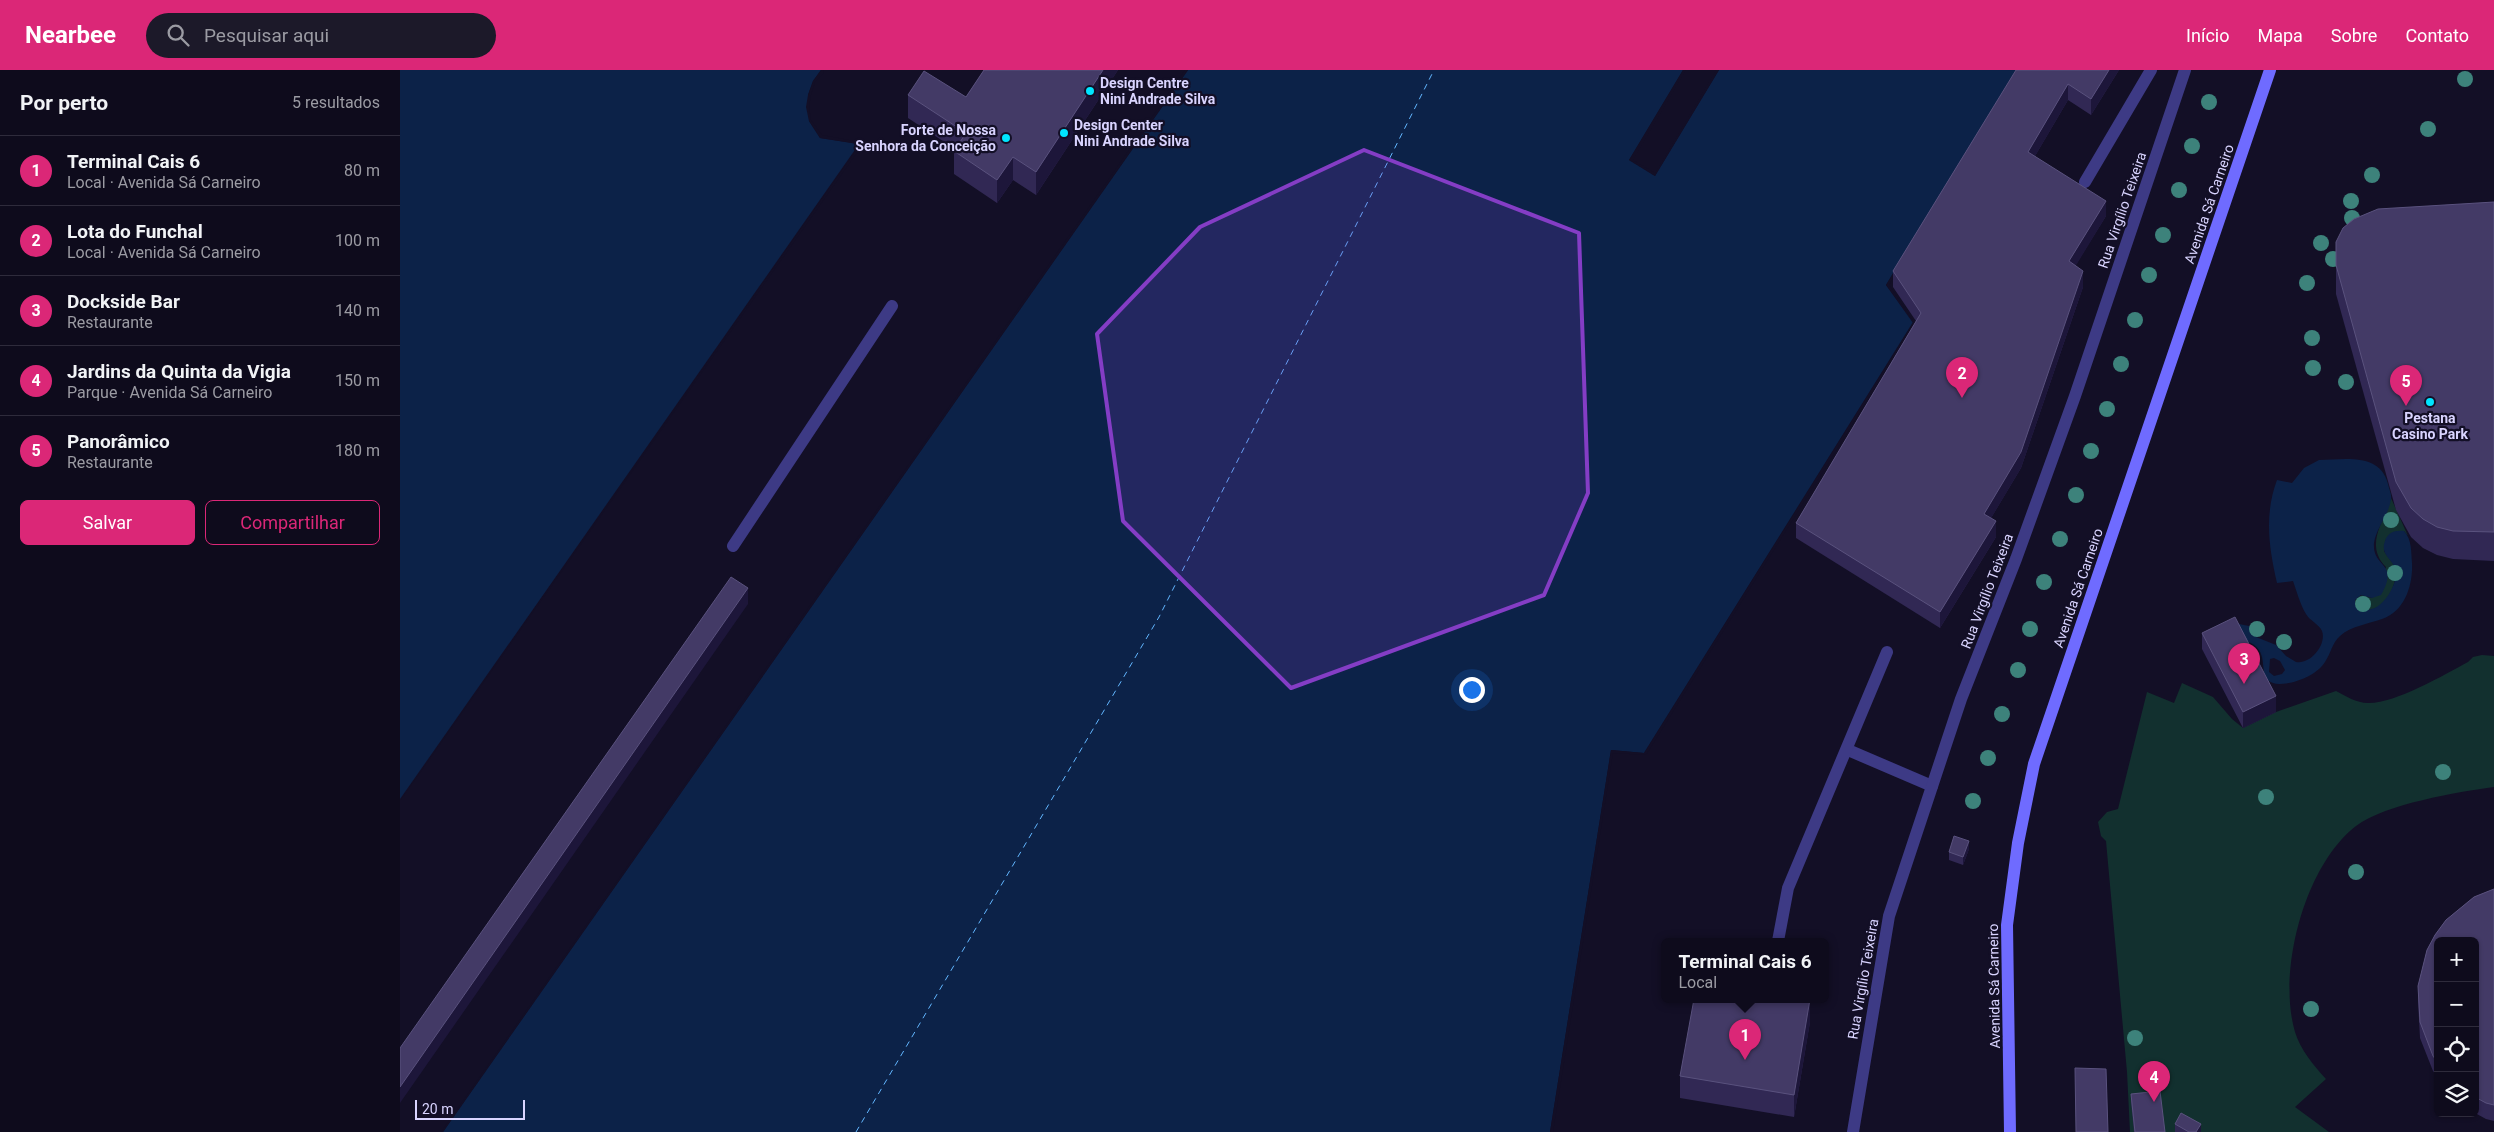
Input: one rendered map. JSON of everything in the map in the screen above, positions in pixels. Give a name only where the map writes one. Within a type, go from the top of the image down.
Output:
[{"type":"main road","name":"Avenida Sá Carneiro","points":[[2010,1132],[2007,925],[2018,843],[2034,764],[2270,70]]},
{"type":"lane","points":[[2085,182],[2150,70]]},
{"type":"lane","name":"Rua Virgílio Teixeira","points":[[1854,1132],[1889,916],[1961,699],[2016,559],[2071,405],[2184,70]]},
{"type":"lane","points":[[733,546],[892,306]]},
{"type":"lane","points":[[1779,938],[1788,888],[1848,750],[1887,652]]},
{"type":"lane","points":[[1848,750],[1932,786]]},
{"type":"highlighted area","points":[[1364,150],[1579,233],[1588,493],[1544,595],[1291,688],[1123,521],[1097,334],[1200,227]]},
{"type":"green space","points":[[2391,498],[2408,536],[2404,531],[2386,539],[2384,551],[2395,566],[2396,571],[2390,594],[2380,606],[2366,610],[2358,609],[2355,600],[2362,595],[2372,598],[2386,567],[2380,559],[2376,542]]},
{"type":"green space","points":[[2482,655],[2494,656],[2494,787],[2403,805],[2369,818],[2356,826],[2338,844],[2322,866],[2300,921],[2293,950],[2290,1007],[2295,1032],[2300,1045],[2326,1079],[2295,1107],[2329,1132],[2130,1132],[2127,1072],[2106,841],[2101,836],[2098,822],[2107,812],[2118,809],[2147,692],[2174,703],[2182,683],[2213,697],[2232,719],[2243,728],[2276,712],[2336,691],[2364,703],[2391,699],[2433,681],[2468,662],[2473,657]]},
{"type":"water","points":[[400,70],[821,70],[813,81],[808,95],[809,121],[820,138],[859,144],[400,799]]},
{"type":"water","points":[[1188,70],[1683,70],[1629,160],[1655,176],[1719,70],[2016,70],[1886,285],[1913,322],[1644,753],[1611,750],[1550,1132],[443,1132]]},
{"type":"water","points":[[2319,460],[2360,460],[2369,462],[2377,467],[2384,474],[2388,484],[2391,496],[2390,505],[2377,532],[2374,543],[2377,557],[2387,570],[2386,584],[2381,595],[2372,598],[2361,595],[2355,600],[2355,605],[2360,609],[2372,609],[2382,603],[2390,592],[2396,573],[2395,568],[2385,553],[2384,545],[2386,538],[2392,532],[2404,531],[2408,538],[2411,546],[2411,580],[2406,596],[2397,610],[2382,619],[2354,628],[2340,636],[2325,662],[2311,675],[2285,684],[2279,684],[2270,682],[2266,677],[2262,656],[2258,649],[2251,643],[2239,639],[2234,623],[2249,626],[2256,637],[2276,645],[2286,656],[2296,662],[2307,660],[2320,648],[2323,636],[2322,631],[2306,614],[2293,581],[2277,583],[2270,544],[2270,506],[2277,480],[2292,483],[2304,468]],"holes":[[[2274,658],[2280,661],[2285,670],[2282,674],[2274,676],[2269,672],[2270,659]]]},
{"type":"pier","points":[[821,70],[824,70],[823,74],[815,82],[811,95],[809,107],[811,120],[822,135],[860,142],[856,154],[400,801],[854,153],[858,144],[820,138],[809,121],[806,107],[808,95],[813,81]]},
{"type":"pier","points":[[1185,70],[1188,70],[443,1132],[441,1132]]},
{"type":"pier","points":[[1683,70],[1686,70],[1633,160],[1655,173],[1716,70],[1719,70],[1655,176],[1629,160]]},
{"type":"pier","points":[[2016,70],[2019,70],[1889,285],[1915,324],[1646,755],[1613,753],[1553,1132],[1550,1132],[1611,750],[1644,753],[1913,323],[1886,285]]},
{"type":"building","name":"Forte de Nossa Senhora da Conceição","points":[[984,70],[1103,70],[1036,172],[1013,157],[997,180],[954,151],[966,133],[908,95],[924,71],[966,97]]},
{"type":"building","points":[[2016,70],[2109,70],[2091,99],[2068,84],[2028,152],[2106,201],[2069,261],[2083,271],[2021,452],[1984,514],[1996,521],[1940,612],[1796,523],[1921,313],[1893,271]]},
{"type":"building","name":"Pestana Casino Park","points":[[2494,202],[2494,532],[2453,531],[2437,527],[2423,519],[2411,508],[2396,482],[2336,265],[2336,242],[2343,228],[2354,219],[2378,209]]},
{"type":"building","points":[[731,577],[748,588],[400,1087],[400,1048]]},
{"type":"building","points":[[2235,617],[2276,696],[2243,712],[2202,633]]},
{"type":"building","points":[[1954,836],[1969,841],[1963,857],[1949,852]]},
{"type":"building","points":[[2494,889],[2494,1105],[2479,1099],[2479,937],[2434,937],[2434,1057],[2420,1022],[2418,986],[2427,950],[2435,935],[2446,920],[2474,897]]},
{"type":"building","points":[[1693,1003],[1809,1003],[1794,1095],[1680,1076]]},
{"type":"building","points":[[2075,1068],[2106,1069],[2108,1132],[2076,1132]]},
{"type":"building","points":[[2160,1091],[2165,1132],[2135,1132],[2131,1094]]},
{"type":"building","points":[[2181,1113],[2201,1124],[2196,1132],[2189,1132],[2175,1124]]},
{"type":"ferry route","points":[[856,1132],[1159,617],[1434,70]]},
{"type":"place","name":"Design Centre Nini Andrade Silva","points":[[1090,91]]},
{"type":"place","name":"Design Center Nini Andrade Silva","points":[[1064,133]]},
{"type":"place","name":"Forte de Nossa Senhora da Conceição","points":[[1006,138]]},
{"type":"place","name":"Lota do Funchal","points":[[1962,398]]},
{"type":"place","name":"Pestana Casino Park","points":[[2430,402]]},
{"type":"place","name":"Panorâmico","points":[[2406,406]]},
{"type":"place","name":"Dockside Bar","points":[[2244,684]]},
{"type":"place","name":"Terminal Cais 6","points":[[1745,1060]]},
{"type":"place","name":"Jardins da Quinta da Vigia","points":[[2154,1102]]}]
